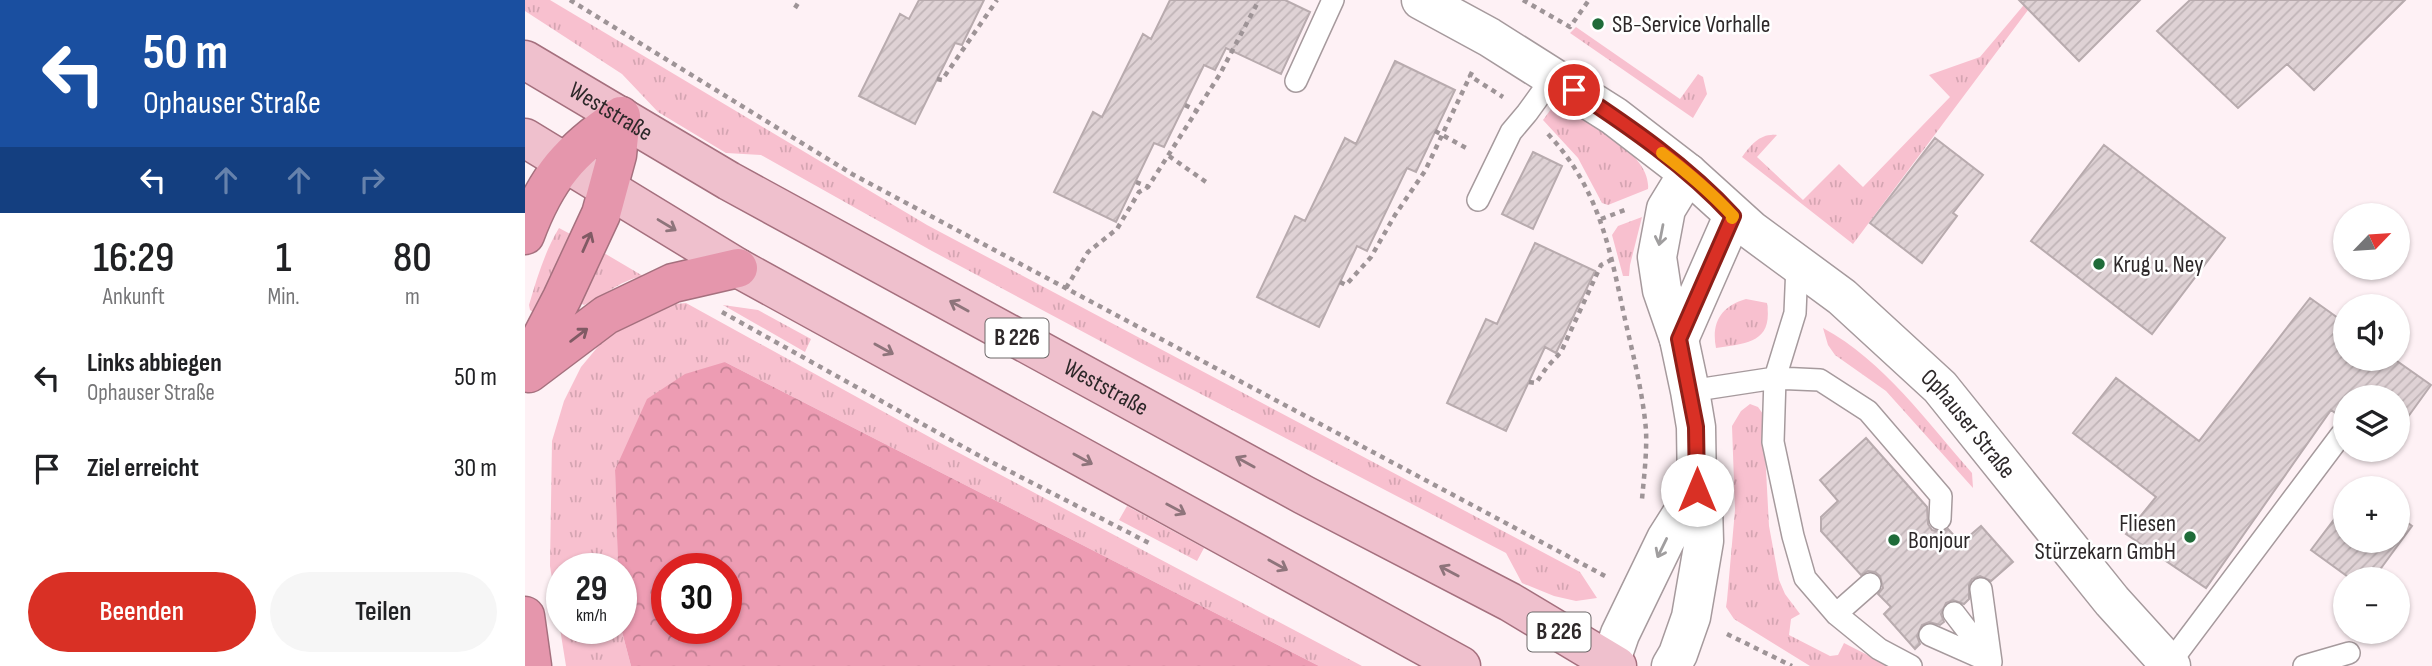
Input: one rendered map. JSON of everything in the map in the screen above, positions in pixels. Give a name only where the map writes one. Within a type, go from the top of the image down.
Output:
[{"type":"highway","points":[[525,235],[537,202],[564,163],[590,137],[621,116]]},
{"type":"highway","points":[[525,369],[601,214],[617,155],[621,116]]},
{"type":"highway","points":[[525,377],[606,314],[673,283],[738,268]]},
{"type":"highway","points":[[525,616],[532,666]]},
{"type":"main road","name":"Weststraße","points":[[525,60],[729,181],[1304,495],[1510,602],[1612,664]]},
{"type":"main road","points":[[525,138],[738,268],[1461,666]]},
{"type":"street","name":"Ophauser Straße","points":[[1422,0],[1489,37],[1614,116],[1688,173],[1733,216],[1842,297],[1940,387],[2112,601],[2170,665]]},
{"type":"street","points":[[1671,666],[1691,617],[1704,541],[1703,505],[1697,490],[1696,427],[1679,339],[1662,290],[1657,257],[1666,209],[1688,173]]},
{"type":"street","points":[[1679,339],[1733,216]]},
{"type":"street","points":[[1612,664],[1666,539],[1697,490]]},
{"type":"lane","points":[[1296,81],[1333,0]]},
{"type":"lane","points":[[1478,201],[1511,132],[1553,77]]},
{"type":"lane","points":[[1797,265],[1795,313],[1775,378],[1773,442],[1793,536],[1805,578],[1836,614],[1879,649],[1911,666]]},
{"type":"lane","points":[[1690,391],[1775,378],[1820,380],[1868,411],[1941,496],[1940,519]]},
{"type":"lane","points":[[2170,665],[2333,446]]},
{"type":"lane","points":[[1836,614],[1870,584]]},
{"type":"lane","points":[[1981,589],[1990,664]]},
{"type":"lane","points":[[1954,613],[1990,664]]},
{"type":"lane","points":[[1930,635],[1990,664]]},
{"type":"lane","points":[[2304,666],[2349,653]]},
{"type":"lane","points":[[1961,666],[1990,664]]},
{"type":"path","points":[[570,0],[852,174],[1612,579]]},
{"type":"path","points":[[795,8],[800,0]]},
{"type":"path","points":[[937,79],[942,80],[997,0]]},
{"type":"path","points":[[1066,288],[1088,252],[1117,229],[1139,192],[1148,187],[1169,156],[1259,0]]},
{"type":"path","points":[[1523,0],[1570,27],[1589,0]]},
{"type":"path","points":[[1235,29],[1242,33]]},
{"type":"path","points":[[1340,282],[1346,285],[1370,257],[1425,171],[1489,37]]},
{"type":"path","points":[[1470,76],[1527,113],[1567,154],[1601,219],[1634,358],[1646,429],[1640,511]]},
{"type":"path","points":[[1185,105],[1197,111]]},
{"type":"path","points":[[1436,131],[1495,164]]},
{"type":"path","points":[[1169,156],[1206,182]]},
{"type":"path","points":[[1136,182],[1148,187]]},
{"type":"path","points":[[1388,209],[1395,215]]},
{"type":"path","points":[[1529,382],[1536,383],[1547,366],[1561,352],[1601,264],[1611,260]]},
{"type":"path","points":[[712,306],[978,455],[1151,544]]},
{"type":"path","points":[[1603,575],[1611,568]]},
{"type":"path","points":[[1725,633],[1792,666]]},
{"type":"green space","points":[[525,0],[550,0],[927,225],[1580,572],[1597,598],[1576,601],[1554,596],[1522,583],[1506,553],[1147,366],[932,251],[761,155],[726,153],[658,112],[622,74],[525,11]]},
{"type":"green space","points":[[2028,0],[2031,6],[1853,244],[1742,157],[1761,138],[1777,135],[1757,157],[1803,200],[1839,164],[1863,187],[1950,97],[1929,75],[1980,57]]},
{"type":"green space","points":[[1576,27],[1680,99],[1698,74],[1703,77],[1707,94],[1693,118],[1570,33]]},
{"type":"green space","points":[[1557,101],[1628,150],[1646,176],[1648,189],[1608,205],[1602,203],[1578,158],[1543,120]]},
{"type":"green space","points":[[1642,217],[1629,276],[1623,276],[1612,235],[1618,226]]},
{"type":"green space","points":[[559,228],[574,236],[533,312],[529,305],[535,285],[545,255]]},
{"type":"green space","points":[[604,253],[643,276],[626,282],[584,305],[580,303]]},
{"type":"green space","points":[[1746,299],[1767,303],[1768,316],[1762,333],[1747,342],[1716,348],[1715,331],[1720,317],[1730,306]]},
{"type":"green space","points":[[686,303],[944,445],[1362,666],[1319,666],[725,362],[615,470],[618,553],[550,553],[552,441],[564,401],[581,367],[606,337],[666,305]]},
{"type":"green space","points":[[723,305],[758,310],[811,339],[805,352]]},
{"type":"green space","points":[[1823,328],[1866,357],[1903,394],[1972,473],[1973,488],[1886,391],[1835,355],[1828,345]]},
{"type":"green space","points":[[725,362],[1319,666],[631,666],[625,644],[637,644],[637,553],[618,553],[615,470],[647,399],[685,374]]},
{"type":"green space","points":[[1750,404],[1758,407],[1763,414],[1769,526],[1779,580],[1785,594],[1800,614],[1791,619],[1789,635],[1830,656],[1838,655],[1844,643],[1889,666],[1810,666],[1734,619],[1726,607],[1735,510],[1732,426],[1741,411]]},
{"type":"green space","points":[[1127,506],[1204,548],[1197,561],[1119,520]]},
{"type":"green space","points":[[562,644],[625,644],[631,666],[566,666]]},
{"type":"building","points":[[919,0],[984,0],[962,45],[955,43],[915,124],[859,96],[900,14],[909,19]]},
{"type":"building","points":[[1170,0],[1285,0],[1310,12],[1281,74],[1226,48],[1215,70],[1204,65],[1164,147],[1154,143],[1116,222],[1054,192],[1093,112],[1102,117],[1143,34],[1151,39]]},
{"type":"building","points":[[2019,0],[2140,0],[2079,61]]},
{"type":"building","points":[[2190,0],[2405,0],[2314,90],[2287,64],[2238,108],[2157,31]]},
{"type":"building","points":[[1395,61],[1455,90],[1416,172],[1407,168],[1367,251],[1357,246],[1319,327],[1257,297],[1295,216],[1305,221],[1345,138],[1356,144]]},
{"type":"building","points":[[1935,138],[1983,175],[1953,213],[1957,216],[1922,263],[1870,223]]},
{"type":"building","points":[[2104,145],[2225,238],[2152,334],[2031,241]]},
{"type":"building","points":[[1533,152],[1562,166],[1533,229],[1502,214]]},
{"type":"building","points":[[1535,243],[1595,271],[1556,353],[1545,347],[1506,431],[1447,403],[1486,319],[1497,324]]},
{"type":"building","points":[[2310,298],[2333,314],[2333,371],[2410,370],[2431,385],[2410,414],[2410,385],[2333,385],[2333,411],[2331,410],[2206,588],[2126,534],[2156,497],[2073,433],[2116,378],[2199,441]]},
{"type":"building","points":[[1866,438],[1927,507],[1928,524],[1932,530],[1940,532],[1948,529],[1961,543],[1981,526],[2013,562],[1991,581],[1980,576],[1972,579],[1969,599],[1964,604],[1953,600],[1946,603],[1941,614],[1944,622],[1940,625],[1929,622],[1922,625],[1917,636],[1920,644],[1915,649],[1884,614],[1891,607],[1878,594],[1883,588],[1880,576],[1868,571],[1861,575],[1821,531],[1821,517],[1838,501],[1820,480]]},
{"type":"building","points":[[2333,521],[2333,553],[2392,553],[2382,567],[2334,567],[2311,550]]},
{"type":"slow traffic","points":[[1662,153],[1723,205],[1732,218]]},
{"type":"place","name":"SB-Service Vorhalle","points":[[1598,24]]},
{"type":"place","name":"Krug u. Ney","points":[[2099,264]]},
{"type":"place","name":"Fliesen Stürzekarn GmbH","points":[[2190,537]]},
{"type":"place","name":"Bonjour","points":[[1894,540]]},
{"type":"route","points":[[1574,90],[1614,116],[1688,173],[1733,216],[1679,339],[1696,427],[1697,490]]}]
